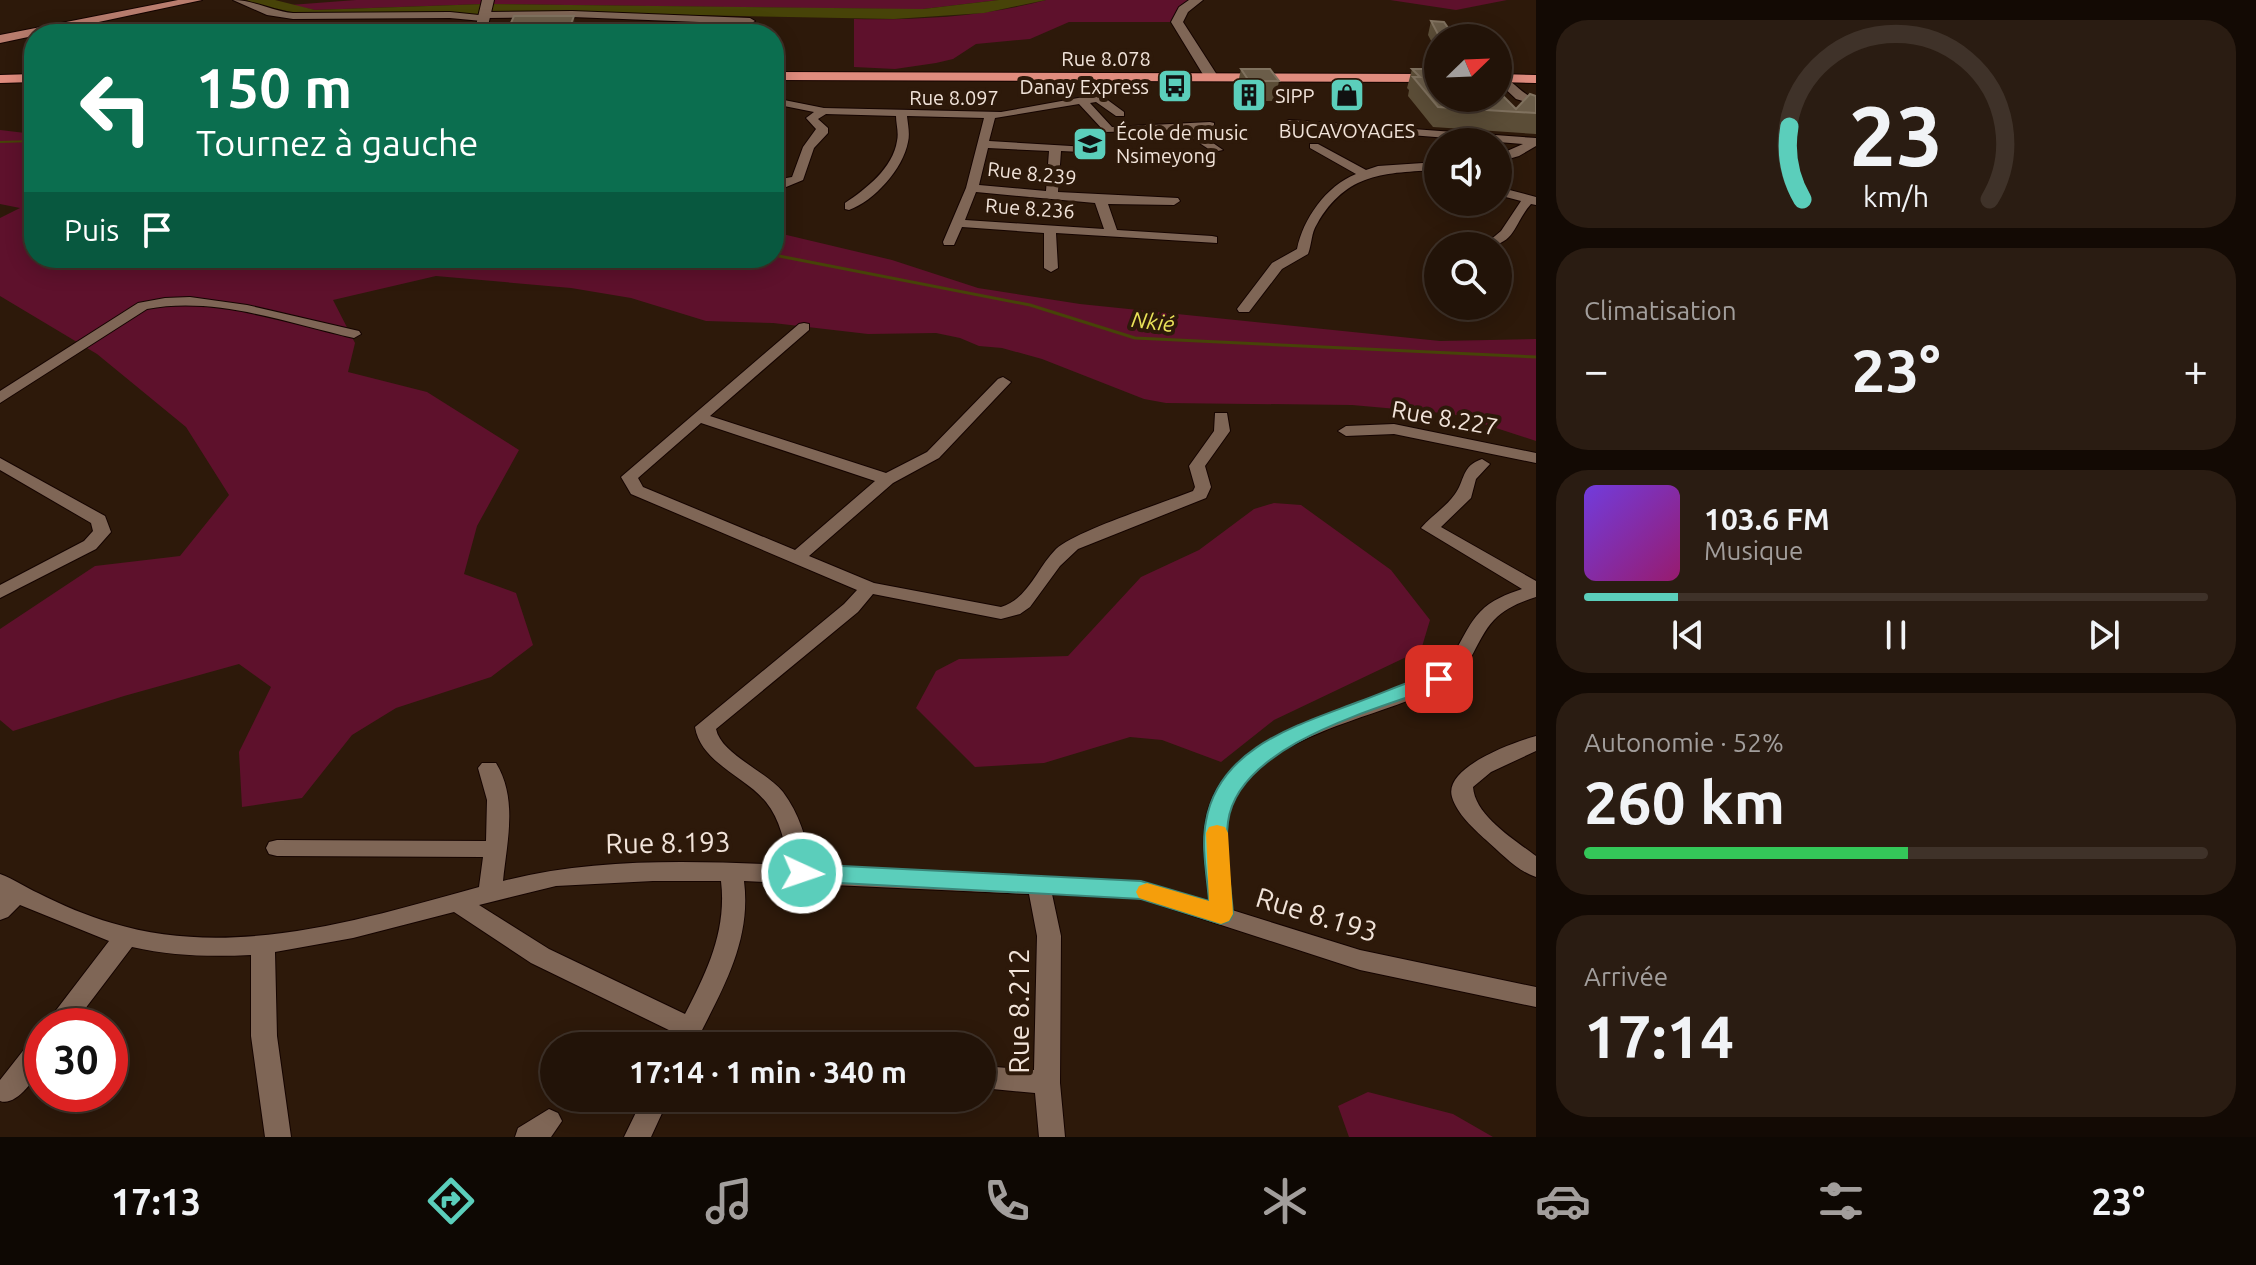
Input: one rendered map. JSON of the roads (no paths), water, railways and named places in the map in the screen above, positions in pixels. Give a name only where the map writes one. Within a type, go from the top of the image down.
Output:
[{"type":"highway","name":"Rue 8.078","points":[[784,76],[1424,78]]},
{"type":"highway","points":[[0,77],[24,78]]},
{"type":"highway","points":[[1512,78],[1536,79]]},
{"type":"main road","points":[[75,24],[196,0]]},
{"type":"main road","points":[[1197,0],[1183,10],[1177,22],[1212,78]]},
{"type":"main road","points":[[0,39],[24,34]]},
{"type":"street","points":[[238,0],[270,13],[293,16],[450,15],[485,10],[750,21]]},
{"type":"street","points":[[1071,78],[1120,114]]},
{"type":"street","points":[[1512,90],[1520,97],[1536,102]]},
{"type":"street","name":"Rue 8.097","points":[[784,103],[824,111],[990,115],[1024,113],[1098,98]]},
{"type":"street","points":[[1083,102],[1105,128],[1113,131],[1210,125]]},
{"type":"street","points":[[784,182],[797,180],[809,147],[822,133],[822,128],[811,118],[824,111]]},
{"type":"street","points":[[849,206],[878,182],[897,155],[902,145],[902,115]]},
{"type":"street","name":"Rue 8.236","points":[[990,115],[972,188],[957,223],[1212,240]]},
{"type":"street","points":[[1098,120],[1165,117]]},
{"type":"street","points":[[1289,123],[1536,142]]},
{"type":"street","points":[[1184,128],[1217,150]]},
{"type":"street","points":[[1512,155],[1536,142]]},
{"type":"street","points":[[983,144],[1101,150]]},
{"type":"street","points":[[1314,146],[1364,174]]},
{"type":"street","points":[[1052,195],[1055,149]]},
{"type":"street","points":[[1244,309],[1277,266],[1303,251],[1308,227],[1322,207],[1348,182],[1364,174],[1393,168],[1424,167]]},
{"type":"street","name":"Rue 8.239","points":[[972,188],[1100,200],[1112,233]]},
{"type":"street","points":[[1512,195],[1532,200]]},
{"type":"street","points":[[1100,200],[1174,201]]},
{"type":"street","points":[[1509,232],[1518,212],[1532,200]]},
{"type":"street","points":[[949,242],[957,223]]},
{"type":"street","points":[[1050,231],[1051,268]]},
{"type":"street","points":[[0,398],[143,306],[160,300],[197,301],[354,334]]},
{"type":"street","points":[[804,327],[629,477],[637,490],[869,588],[1001,613],[1013,611],[1024,605],[1057,557],[1072,545],[1200,494],[1203,487],[1197,466],[1222,431],[1221,416]]},
{"type":"street","points":[[798,557],[887,479],[933,455],[1003,382]]},
{"type":"street","points":[[698,417],[887,479]]},
{"type":"street","name":"Rue 8.227","points":[[1346,431],[1394,429],[1536,458]]},
{"type":"street","points":[[0,463],[99,520],[102,532],[90,545],[0,592]]},
{"type":"street","points":[[1482,464],[1468,478],[1465,494],[1430,528],[1536,589]]},
{"type":"street","points":[[802,873],[793,833],[774,797],[749,772],[710,744],[704,735],[705,727],[851,608],[869,588]]},
{"type":"street","points":[[1221,914],[1216,823],[1225,795],[1244,769],[1268,748],[1301,731],[1439,679],[1458,667],[1481,623],[1500,604],[1536,589]]},
{"type":"street","points":[[1536,743],[1475,772],[1462,786],[1462,796],[1468,806],[1499,839],[1536,868]]},
{"type":"street","points":[[489,768],[498,790],[501,816],[493,849],[490,893]]},
{"type":"street","points":[[277,848],[493,849]]},
{"type":"street","points":[[688,1032],[714,989],[726,955],[733,907],[734,880],[730,870]]},
{"type":"street","name":"Rue 8.193","points":[[5,896],[124,939],[176,947],[263,946],[330,935],[490,893],[586,874],[730,870],[1141,890],[1360,960],[1536,997]]},
{"type":"street","name":"Rue 8.212","points":[[1039,885],[1049,936],[1047,1083],[1052,1137]]},
{"type":"street","points":[[456,902],[540,956],[676,1032]]},
{"type":"street","points":[[71,1008],[124,939]]},
{"type":"street","points":[[263,946],[264,1036],[278,1137]]},
{"type":"street","points":[[6,1092],[24,1069]]},
{"type":"street","points":[[996,1078],[1047,1083]]},
{"type":"street","points":[[637,1137],[649,1112]]},
{"type":"waterway","name":"Nkié","points":[[0,142],[24,141]]},
{"type":"waterway","name":"Nkié","points":[[784,257],[1030,305],[1135,338],[1536,357]]},
{"type":"place","name":"Danay Express","points":[[1175,86]]},
{"type":"place","name":"SIPP","points":[[1249,95]]},
{"type":"place","name":"BUCAVOYAGES","points":[[1347,95]]},
{"type":"place","name":"École de music Nsimeyong","points":[[1090,144]]}]
